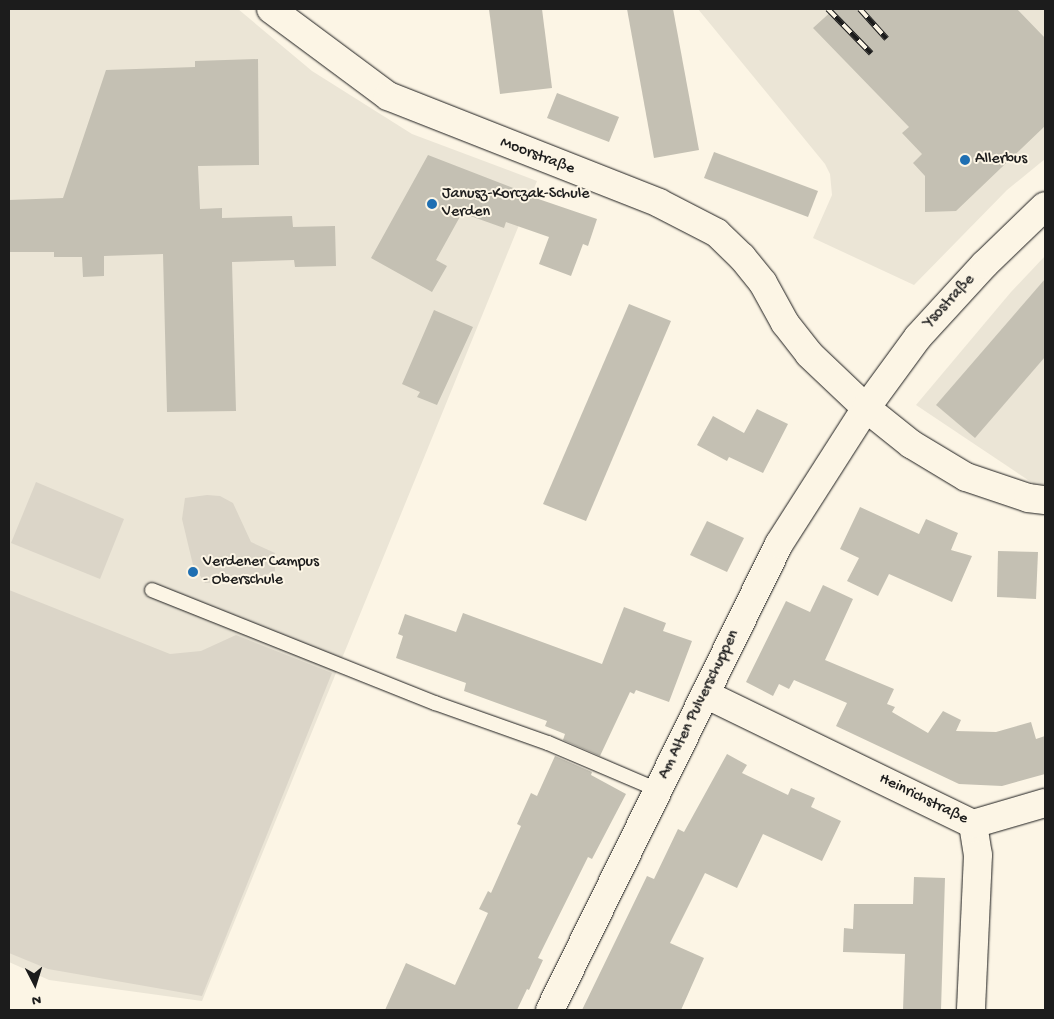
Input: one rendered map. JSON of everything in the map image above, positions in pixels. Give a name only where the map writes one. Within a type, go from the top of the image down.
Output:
[{"type":"street","name":"Moorstraße","points":[[271,9],[388,96],[659,203],[716,233],[742,257],[763,283],[785,323],[809,354],[866,408],[911,444],[966,477],[1028,498],[1045,500]]},
{"type":"street","name":"Ysostraße","points":[[866,408],[918,337],[985,264],[1045,206]]},
{"type":"street","name":"Am Alten Pulverschuppen","points":[[550,1010],[779,544],[866,408]]},
{"type":"street","name":"Heinrichstraße","points":[[706,694],[973,824],[978,855],[972,1010]]},
{"type":"street","points":[[973,824],[1045,803]]},
{"type":"lane","points":[[152,590],[426,700],[548,743],[658,790]]},
{"type":"shaded area","name":"Verdener Campus - Oberschule","points":[[9,9],[238,9],[312,71],[412,134],[537,181],[202,1001],[49,980],[9,962]]},
{"type":"shaded area","name":"Allerbus","points":[[698,9],[1045,9],[1045,159],[1007,190],[914,285],[813,238],[832,195],[830,174],[825,164]]},
{"type":"shaded area","points":[[1045,256],[1045,484],[1034,484],[916,405],[1011,292]]},
{"type":"shaded area","points":[[36,482],[124,519],[100,579],[11,543]]},
{"type":"shaded area","points":[[207,495],[220,496],[233,503],[251,542],[275,553],[275,571],[251,581],[205,583],[193,565],[182,519],[185,498]]},
{"type":"shaded area","points":[[9,590],[170,654],[201,651],[236,635],[332,673],[202,996],[48,969],[9,953]]},
{"type":"building","points":[[489,9],[542,9],[552,88],[500,94]]},
{"type":"building","points":[[627,9],[673,9],[699,150],[654,158]]},
{"type":"building","points":[[834,9],[1017,9],[1045,38],[1045,126],[956,211],[925,212],[925,176],[913,163],[922,154],[902,133],[909,127],[813,28]]},
{"type":"building","points":[[258,59],[259,165],[198,166],[200,209],[222,208],[222,218],[292,216],[293,227],[335,226],[336,266],[295,267],[294,260],[232,262],[236,411],[167,412],[163,254],[104,256],[104,276],[83,277],[82,257],[54,257],[54,252],[9,252],[9,200],[63,198],[106,70],[195,67],[195,61]]},
{"type":"building","points":[[557,93],[619,117],[609,142],[547,118]]},
{"type":"building","points":[[714,152],[818,191],[808,217],[704,178]]},
{"type":"building","points":[[428,155],[516,189],[515,191],[597,219],[588,246],[583,244],[571,276],[539,264],[549,237],[506,222],[504,228],[462,213],[436,260],[447,266],[432,292],[371,258]]},
{"type":"building","points":[[1045,279],[1045,357],[975,438],[936,405]]},
{"type":"building","points":[[629,304],[671,321],[586,521],[543,504]]},
{"type":"building","points":[[434,310],[473,327],[437,405],[417,397],[420,392],[402,384]]},
{"type":"building","points":[[757,409],[788,424],[763,473],[729,457],[727,461],[697,445],[713,416],[744,433]]},
{"type":"building","points":[[860,507],[919,534],[926,519],[958,533],[951,550],[972,556],[952,602],[889,574],[878,596],[847,581],[859,558],[840,549]]},
{"type":"building","points":[[707,521],[744,538],[727,572],[690,555]]},
{"type":"building","points":[[998,551],[1038,552],[1036,599],[997,597]]},
{"type":"building","points":[[823,585],[853,599],[825,660],[894,689],[887,704],[895,707],[892,712],[928,733],[943,711],[961,720],[956,731],[996,732],[1031,722],[1036,739],[1045,736],[1045,774],[1002,786],[959,784],[836,726],[847,703],[794,680],[789,689],[779,684],[773,696],[746,682],[786,601],[810,612]]},
{"type":"building","points":[[624,607],[666,623],[663,631],[692,641],[669,702],[636,690],[634,694],[630,692],[600,756],[563,740],[565,734],[545,726],[547,721],[464,691],[466,683],[396,658],[403,636],[398,634],[405,614],[456,632],[463,613],[602,664]]},
{"type":"building","points":[[727,754],[747,765],[742,773],[788,795],[791,788],[815,798],[811,807],[841,821],[822,861],[763,834],[737,888],[705,873],[670,943],[704,958],[681,1010],[582,1010],[647,876],[654,879],[678,829],[684,832]]},
{"type":"building","points":[[555,756],[592,772],[591,775],[626,794],[592,859],[588,857],[538,958],[543,960],[517,1010],[385,1010],[406,963],[455,985],[488,913],[479,909],[488,891],[491,893],[521,826],[517,824],[531,793],[537,796]]},
{"type":"building","points":[[914,877],[945,878],[941,1010],[903,1010],[905,954],[843,952],[844,928],[853,929],[854,904],[913,904]]},
{"type":"railway","points":[[828,9],[871,53]]},
{"type":"railway","points":[[860,9],[887,39]]},
{"type":"place","name":"Allerbus","points":[[965,160]]},
{"type":"place","name":"Janusz-Korczak-Schule Verden","points":[[432,204]]},
{"type":"place","name":"Verdener Campus - Oberschule","points":[[193,572]]}]
